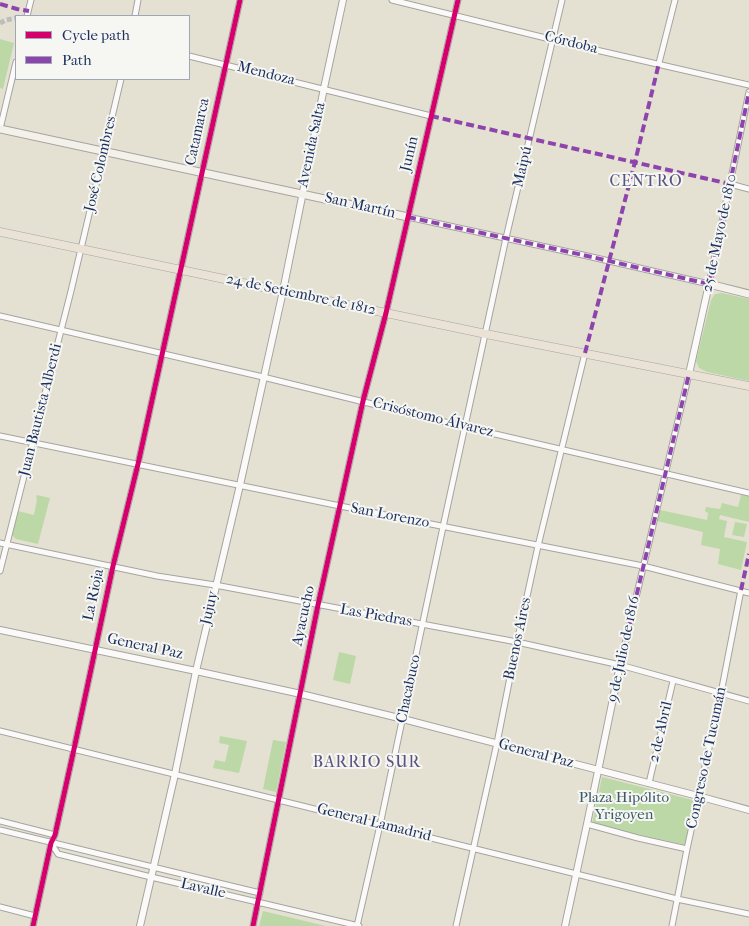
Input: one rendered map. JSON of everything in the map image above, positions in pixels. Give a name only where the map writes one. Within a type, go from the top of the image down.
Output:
[{"type":"main road","name":"San Martín","points":[[0,129],[408,217]]},
{"type":"main road","name":"24 de Setiembre de 1812","points":[[0,232],[486,334],[749,386]]},
{"type":"main road","name":"San Martín","points":[[709,284],[749,294]]},
{"type":"street","points":[[27,15],[31,0]]},
{"type":"street","points":[[135,15],[138,0]]},
{"type":"street","name":"Catamarca","points":[[181,270],[240,0]]},
{"type":"street","name":"Avenida Salta","points":[[283,291],[343,0]]},
{"type":"street","name":"Córdoba","points":[[392,0],[749,85]]},
{"type":"street","name":"Junín","points":[[386,313],[458,0]]},
{"type":"street","name":"Maipú","points":[[486,334],[506,238],[562,0]]},
{"type":"street","points":[[659,63],[675,0]]},
{"type":"street","name":"Mendoza","points":[[190,56],[431,116]]},
{"type":"street","points":[[0,129],[15,66]]},
{"type":"street","name":"José Colombres","points":[[81,249],[121,80]]},
{"type":"street","name":"25 de Mayo de 1810","points":[[689,374],[749,92]]},
{"type":"street","points":[[730,184],[749,189]]},
{"type":"street","name":"San Martín","points":[[408,217],[709,284]]},
{"type":"street","name":"Juan Bautista Alberdi","points":[[0,571],[81,249]]},
{"type":"street","name":"La Rioja","points":[[33,926],[181,270]]},
{"type":"street","name":"Jujuy","points":[[140,926],[215,585],[240,485],[283,291]]},
{"type":"street","name":"Ayacucho","points":[[253,926],[318,605],[363,401],[386,313]]},
{"type":"street","name":"Crisóstomo Álvarez","points":[[0,316],[749,493]]},
{"type":"street","name":"Chacabuco","points":[[358,926],[486,334]]},
{"type":"street","name":"Buenos Aires","points":[[456,926],[538,546],[585,353]]},
{"type":"street","name":"9 de Julio de 1816","points":[[565,926],[620,665],[689,374]]},
{"type":"street","name":"San Lorenzo","points":[[0,436],[643,566],[749,593]]},
{"type":"street","name":"Las Piedras","points":[[0,543],[157,576],[215,585],[517,642],[620,665],[749,701]]},
{"type":"street","name":"Congreso de Tucumán","points":[[672,926],[741,590]]},
{"type":"street","name":"General Paz","points":[[0,630],[301,694],[497,743],[749,810]]},
{"type":"street","name":"2 de Abril","points":[[649,783],[673,681]]},
{"type":"street","name":"General Lamadrid","points":[[0,731],[677,898],[749,914]]},
{"type":"street","points":[[0,821],[55,835]]},
{"type":"street","points":[[587,824],[687,849]]},
{"type":"street","name":"Lavalle","points":[[0,830],[260,893]]},
{"type":"street","name":"Lavalle","points":[[51,843],[58,854],[358,926]]},
{"type":"street","points":[[0,907],[35,916]]},
{"type":"green space","points":[[0,39],[14,43],[3,89],[0,88]]},
{"type":"green space","points":[[722,293],[749,299],[749,381],[707,372],[699,368],[696,361],[711,300],[715,294]]},
{"type":"green space","points":[[37,495],[50,498],[38,544],[16,539],[12,535],[18,511],[34,515]]},
{"type":"green space","points":[[741,495],[749,496],[749,522],[720,515],[719,519],[727,521],[724,537],[747,542],[741,570],[718,564],[720,549],[701,545],[703,532],[657,521],[660,510],[707,520],[708,513],[705,511],[706,507],[720,509],[722,503],[738,507]]},
{"type":"green space","points":[[735,522],[747,524],[744,537],[732,535]]},
{"type":"green space","points":[[339,652],[356,656],[350,684],[333,680]]},
{"type":"green space","points":[[220,736],[247,741],[239,773],[213,768],[215,760],[225,762],[229,745],[219,743]]},
{"type":"green space","points":[[273,740],[286,742],[276,792],[263,789]]},
{"type":"green space","name":"Plaza Hipólito Yrigoyen","points":[[602,777],[697,801],[686,845],[592,824]]},
{"type":"green space","points":[[263,911],[326,926],[259,926]]},
{"type":"tunnel","points":[[0,23],[15,18]]},
{"type":"marked path","points":[[0,4],[29,11]]},
{"type":"marked path","points":[[585,353],[659,63]]},
{"type":"marked path","points":[[408,217],[709,284],[749,92]]},
{"type":"marked path","points":[[431,116],[730,184]]},
{"type":"marked path","points":[[620,665],[689,374]]},
{"type":"marked path","points":[[741,590],[749,554]]},
{"type":"cycle path","points":[[33,926],[51,843],[55,835],[113,566],[138,464],[240,0]]},
{"type":"cycle path","points":[[253,926],[318,605],[363,401],[386,313],[458,0]]},
{"type":"district","name":"CENTRO","points":[[646,182]]},
{"type":"district","name":"BARRIO SUR","points":[[367,763]]}]
